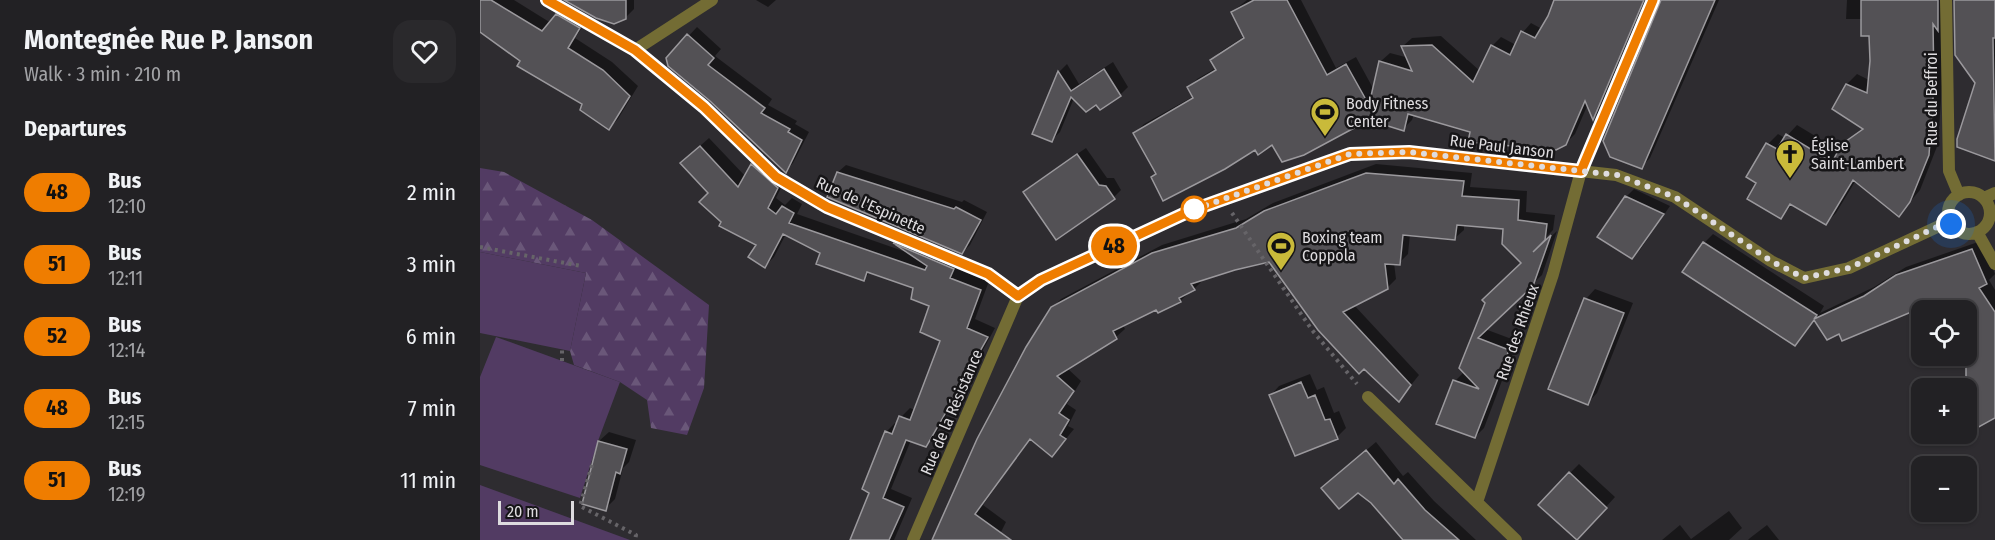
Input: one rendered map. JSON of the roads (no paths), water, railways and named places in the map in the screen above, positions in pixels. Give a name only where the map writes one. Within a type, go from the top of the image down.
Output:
[{"type":"street","name":"Rue de l'Espinette","points":[[548,0],[635,50],[704,107],[776,177],[827,207],[988,274],[1018,296]]},
{"type":"street","points":[[635,50],[712,0]]},
{"type":"street","name":"Rue des Rhieux","points":[[1477,501],[1553,274],[1581,171],[1653,0]]},
{"type":"street","name":"Rue du Beffroi","points":[[1946,0],[1949,171],[1959,195]]},
{"type":"street","name":"Rue Paul Janson","points":[[1018,296],[1041,280],[1190,211],[1350,154],[1409,152],[1617,175],[1675,197],[1771,261],[1804,278],[1849,268],[1950,221]]},
{"type":"street","points":[[1965,192],[1990,196],[1989,219],[1983,228],[1977,232],[1960,232],[1954,227],[1948,210],[1950,202],[1965,192]]},
{"type":"street","points":[[1977,232],[1995,264]]},
{"type":"street","name":"Rue de la Résistance","points":[[913,540],[1018,296]]},
{"type":"street","points":[[1368,397],[1516,540]]},
{"type":"place","name":"Body Fitness Center","points":[[1325,138]]},
{"type":"place","name":"Église Saint-Lambert","points":[[1790,180]]},
{"type":"place","name":"Boxing team Coppola","points":[[1281,272]]}]
